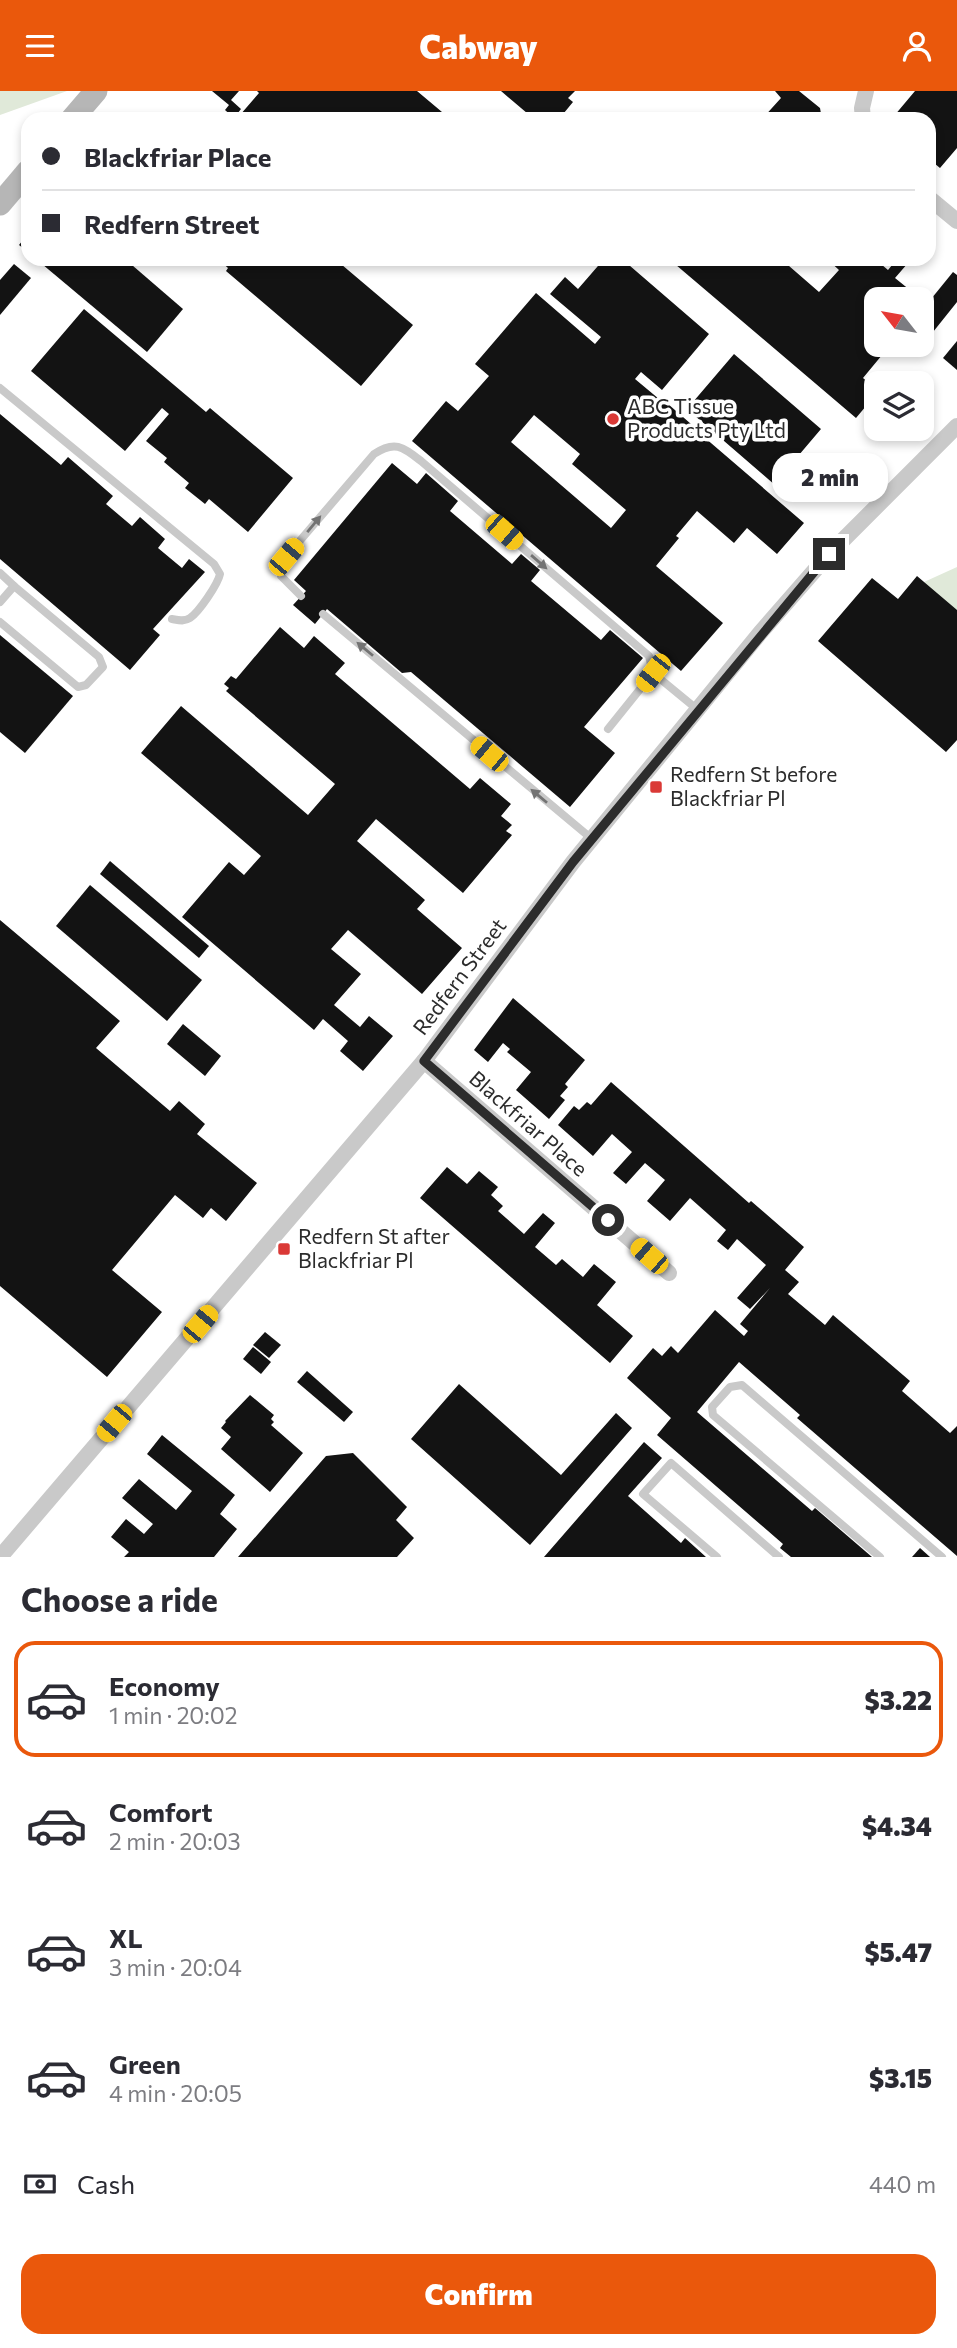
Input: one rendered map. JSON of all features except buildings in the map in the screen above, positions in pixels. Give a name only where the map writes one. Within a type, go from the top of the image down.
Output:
[{"type":"main road","points":[[78,112],[96,91]]},
{"type":"main road","points":[[0,204],[21,179]]},
{"type":"street","points":[[862,112],[866,91]]},
{"type":"street","points":[[936,204],[957,221]]},
{"type":"street","name":"Redfern Street","points":[[0,1557],[424,1061],[592,839],[829,554],[957,426]]},
{"type":"street","name":"Blackfriar Place","points":[[424,1061],[669,1273]]},
{"type":"lane","points":[[0,388],[214,564],[220,574],[219,582],[189,619],[172,619]]},
{"type":"lane","points":[[301,596],[281,576],[280,570],[286,557],[374,454],[385,446],[396,446],[421,461],[649,656],[653,673],[698,709]]},
{"type":"lane","points":[[0,573],[99,657],[103,667],[86,685],[78,687],[0,622]]},
{"type":"lane","points":[[0,602],[14,586]]},
{"type":"lane","points":[[323,614],[592,839]]},
{"type":"lane","points":[[608,729],[653,673]]},
{"type":"lane","points":[[880,1557],[713,1415],[712,1408],[730,1387],[741,1385],[942,1557]]},
{"type":"lane","points":[[717,1557],[643,1494],[671,1462],[779,1557]]},
{"type":"green space","points":[[0,91],[67,91],[0,115]]},
{"type":"green space","points":[[957,567],[957,618],[924,582]]},
{"type":"place","name":"ABC Tissue Products Pty Ltd","points":[[613,419]]},
{"type":"place","name":"Redfern St before Blackfriar Pl","points":[[656,787]]},
{"type":"place","name":"Redfern St after Blackfriar Pl","points":[[284,1249]]},
{"type":"route","points":[[608,1220],[424,1061],[573,862],[760,633],[829,554]]}]
